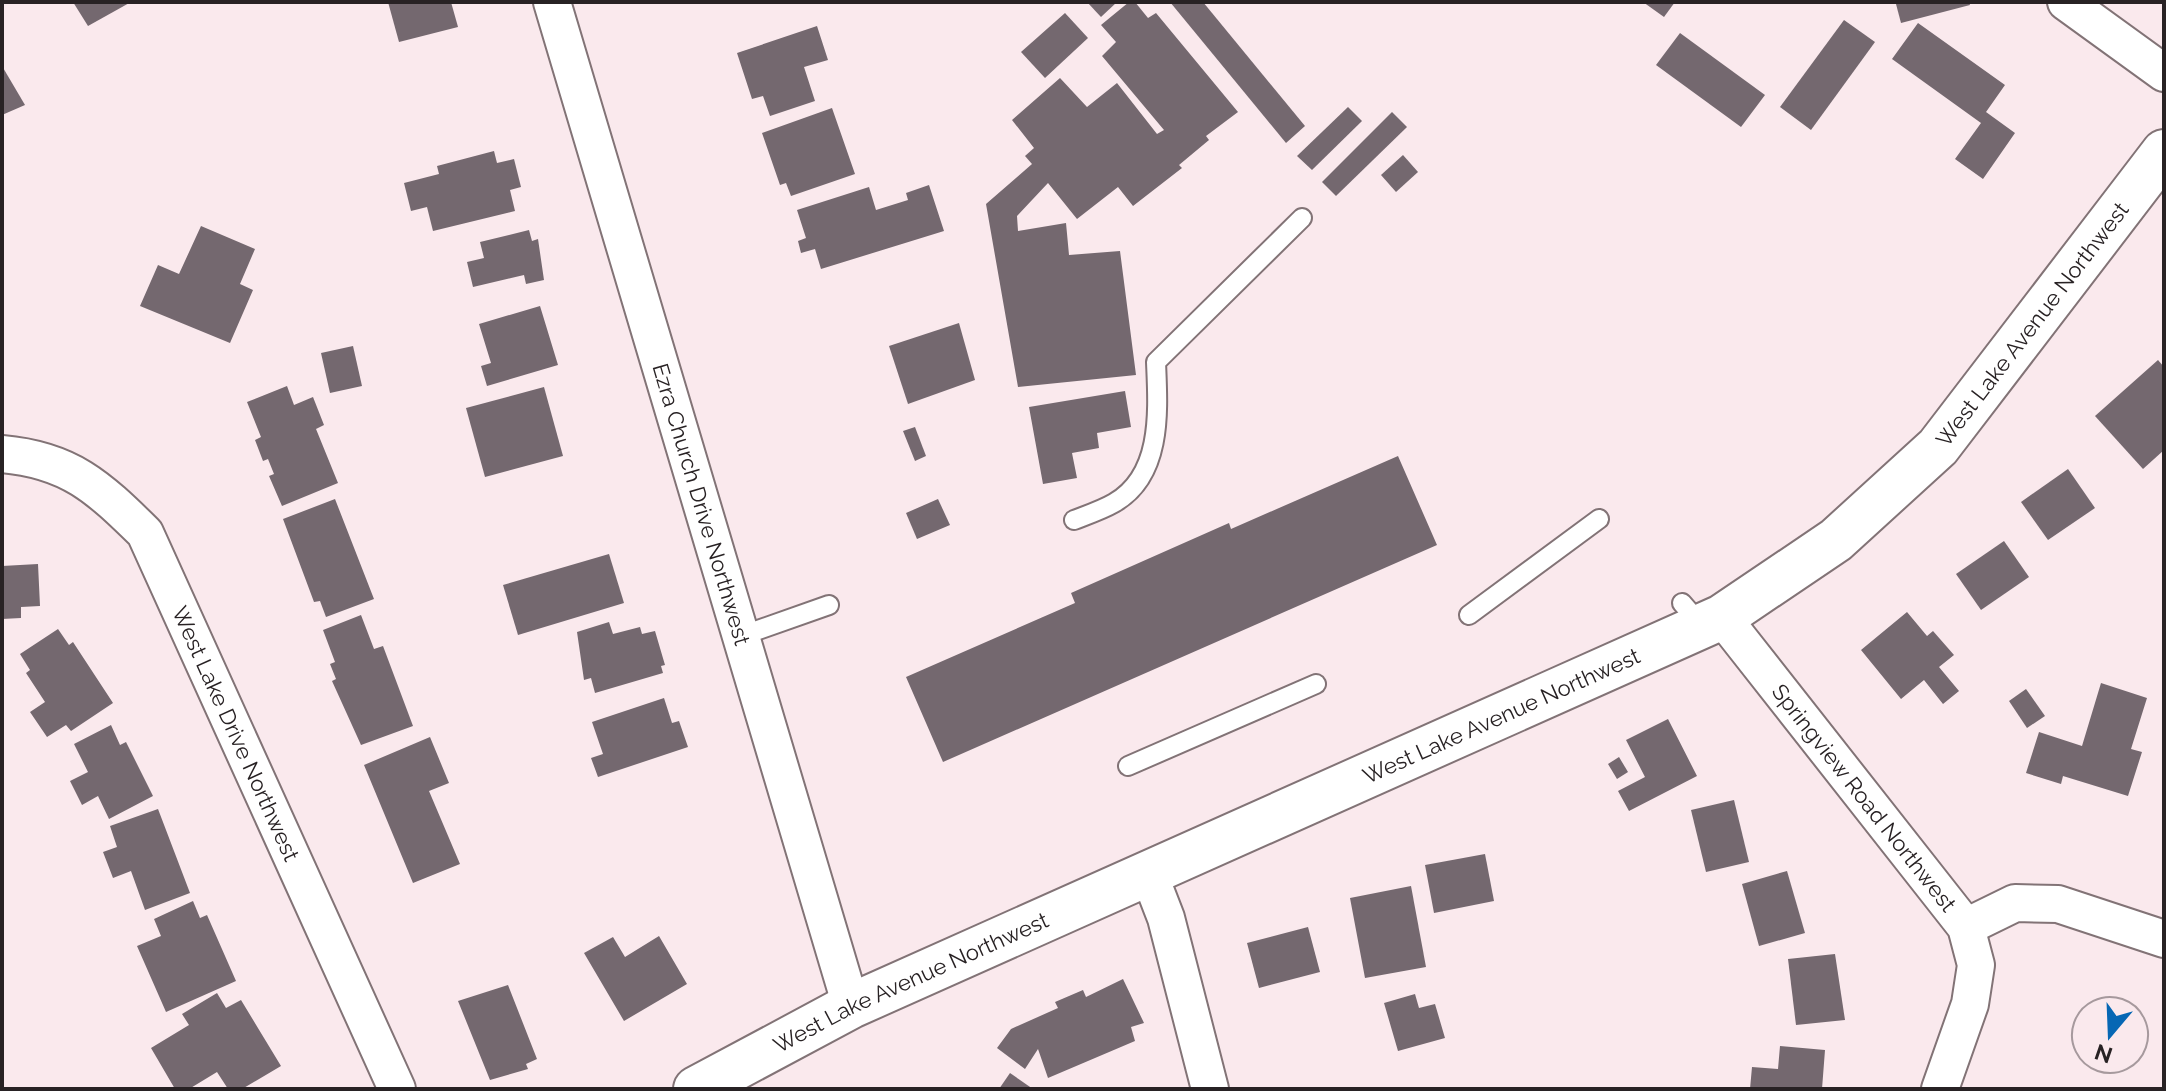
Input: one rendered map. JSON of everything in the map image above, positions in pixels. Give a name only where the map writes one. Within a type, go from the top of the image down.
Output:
[{"type":"street","name":"Ezra Church Drive Northwest","points":[[552,2],[851,1006]]},
{"type":"street","points":[[2066,2],[2164,73]]},
{"type":"street","name":"West Lake Avenue Northwest","points":[[696,1089],[851,1006],[1149,874],[1702,615],[1836,540],[1938,447],[2164,152]]},
{"type":"street","name":"West Lake Drive Northwest","points":[[2,454],[34,457],[96,485],[145,533],[397,1089]]},
{"type":"street","name":"Springview Road Northwest","points":[[1702,615],[1966,927],[2015,903],[2058,904],[2164,939]]},
{"type":"street","points":[[1149,874],[1166,918],[1210,1089]]},
{"type":"street","points":[[1940,1089],[1970,1004],[1976,965],[1966,927]]},
{"type":"lane","points":[[1074,520],[1116,503],[1130,490],[1150,460],[1157,430],[1156,362],[1302,218]]},
{"type":"lane","points":[[1469,615],[1599,519]]},
{"type":"lane","points":[[741,636],[829,605]]},
{"type":"lane","points":[[1128,766],[1316,684]]},
{"type":"building","points":[[73,2],[131,2],[88,26]]},
{"type":"building","points":[[388,2],[451,2],[458,27],[399,42]]},
{"type":"building","points":[[1087,2],[1117,2],[1101,17]]},
{"type":"building","points":[[1129,2],[1135,2],[1148,18],[1156,13],[1238,112],[1206,136],[1209,140],[1179,165],[1182,168],[1133,206],[1118,187],[1077,219],[1048,183],[1017,216],[1018,231],[1066,223],[1069,255],[1120,251],[1136,375],[1018,387],[986,204],[1032,164],[1025,156],[1034,148],[1012,120],[1060,78],[1087,107],[1117,83],[1157,134],[1164,130],[1102,56],[1116,42],[1101,25]]},
{"type":"building","points":[[1170,2],[1203,2],[1305,126],[1286,143]]},
{"type":"building","points":[[1643,2],[1675,2],[1664,17]]},
{"type":"building","points":[[1969,2],[1970,5],[1901,23],[1896,4]]},
{"type":"building","points":[[1065,13],[1088,38],[1045,78],[1021,52]]},
{"type":"building","points":[[1844,20],[1875,42],[1811,130],[1780,107]]},
{"type":"building","points":[[1918,23],[2005,85],[1986,112],[2015,133],[1983,179],[1955,159],[1981,123],[1892,59]]},
{"type":"building","points":[[817,26],[828,60],[804,67],[815,101],[770,116],[763,96],[752,99],[737,53]]},
{"type":"building","points":[[1680,33],[1765,95],[1741,127],[1656,65]]},
{"type":"building","points":[[2,66],[25,105],[2,115]]},
{"type":"building","points":[[1348,107],[1362,121],[1312,170],[1297,156]]},
{"type":"building","points":[[832,108],[855,174],[791,196],[786,183],[780,185],[762,133]]},
{"type":"building","points":[[1392,112],[1407,127],[1336,196],[1322,182]]},
{"type":"building","points":[[494,151],[497,163],[514,159],[521,187],[510,190],[515,211],[433,231],[427,207],[411,211],[404,183],[439,174],[437,166]]},
{"type":"building","points":[[1403,155],[1418,172],[1396,192],[1381,175]]},
{"type":"building","points":[[929,185],[944,231],[821,269],[815,249],[801,253],[798,241],[806,238],[797,210],[869,187],[876,210],[908,200],[906,193]]},
{"type":"building","points":[[201,226],[255,249],[240,284],[253,290],[230,343],[140,306],[158,265],[179,274]]},
{"type":"building","points":[[529,230],[532,241],[538,239],[544,280],[526,284],[524,275],[473,287],[467,262],[484,258],[480,242]]},
{"type":"building","points":[[540,306],[558,365],[487,386],[481,366],[491,363],[479,324]]},
{"type":"building","points":[[959,323],[975,380],[908,404],[889,346]]},
{"type":"building","points":[[353,346],[362,386],[330,393],[321,353]]},
{"type":"building","points":[[2158,360],[2164,367],[2164,450],[2143,469],[2095,416]]},
{"type":"building","points":[[287,386],[294,405],[313,397],[324,425],[316,429],[338,483],[282,506],[269,476],[274,474],[268,459],[263,461],[255,440],[261,437],[247,402]]},
{"type":"building","points":[[544,387],[563,456],[485,477],[466,408]]},
{"type":"building","points":[[1125,391],[1131,427],[1097,433],[1099,448],[1072,453],[1077,478],[1043,484],[1029,407]]},
{"type":"building","points":[[915,427],[926,456],[915,461],[903,431]]},
{"type":"building","points":[[1398,456],[1437,545],[943,762],[906,677],[1075,603],[1071,593],[1229,523],[1231,529]]},
{"type":"building","points":[[2068,469],[2095,508],[2048,540],[2021,502]]},
{"type":"building","points":[[335,499],[374,599],[326,617],[320,601],[314,602],[283,519]]},
{"type":"building","points":[[938,499],[950,525],[917,539],[906,513]]},
{"type":"building","points":[[2004,541],[2029,577],[1981,610],[1956,574]]},
{"type":"building","points":[[609,554],[624,603],[518,635],[503,585]]},
{"type":"building","points":[[38,564],[40,606],[21,607],[21,618],[2,619],[2,566]]},
{"type":"building","points":[[1907,612],[1927,636],[1933,631],[1954,655],[1939,667],[1959,691],[1943,704],[1924,680],[1901,699],[1861,650]]},
{"type":"building","points":[[361,615],[374,649],[383,646],[413,726],[361,745],[332,681],[336,679],[330,664],[335,662],[323,630]]},
{"type":"building","points":[[609,622],[613,634],[640,627],[642,634],[655,631],[665,665],[661,666],[663,673],[595,693],[591,678],[584,680],[577,632]]},
{"type":"building","points":[[58,629],[69,645],[73,642],[113,703],[71,731],[66,725],[47,737],[30,712],[45,702],[26,673],[30,670],[20,654]]},
{"type":"building","points":[[2101,683],[2147,698],[2131,749],[2142,752],[2128,796],[2063,776],[2061,784],[2026,773],[2039,732],[2082,746]]},
{"type":"building","points":[[2026,689],[2045,716],[2027,728],[2009,701]]},
{"type":"building","points":[[664,698],[672,723],[679,721],[688,747],[598,777],[591,758],[603,754],[592,722]]},
{"type":"building","points":[[1668,719],[1697,776],[1629,811],[1618,791],[1645,777],[1626,740]]},
{"type":"building","points":[[111,725],[120,745],[126,742],[153,796],[109,819],[98,796],[82,805],[70,781],[88,772],[74,744]]},
{"type":"building","points":[[430,737],[449,783],[429,791],[460,864],[413,883],[364,765]]},
{"type":"building","points":[[1619,757],[1628,772],[1617,779],[1608,764]]},
{"type":"building","points":[[1734,800],[1749,862],[1706,872],[1691,810]]},
{"type":"building","points":[[158,809],[190,893],[145,910],[131,871],[113,878],[103,852],[117,847],[110,826]]},
{"type":"building","points":[[1485,854],[1494,901],[1434,913],[1425,865]]},
{"type":"building","points":[[1787,871],[1805,933],[1759,946],[1742,884]]},
{"type":"building","points":[[1411,886],[1426,967],[1365,978],[1350,898]]},
{"type":"building","points":[[193,901],[200,918],[207,915],[236,981],[166,1012],[137,946],[161,936],[154,919]]},
{"type":"building","points":[[1308,927],[1320,972],[1259,988],[1247,943]]},
{"type":"building","points":[[659,936],[687,984],[624,1021],[584,953],[613,937],[625,957]]},
{"type":"building","points":[[1835,954],[1845,1020],[1796,1025],[1788,959]]},
{"type":"building","points":[[1123,979],[1144,1023],[1131,1027],[1135,1041],[1048,1078],[1038,1049],[1025,1069],[997,1048],[1011,1029],[1058,1008],[1055,1002],[1083,990],[1086,997]]},
{"type":"building","points":[[508,985],[537,1059],[526,1064],[528,1069],[490,1080],[458,1001]]},
{"type":"building","points":[[217,993],[226,1008],[241,1000],[281,1066],[242,1089],[228,1089],[217,1072],[189,1089],[175,1089],[151,1048],[189,1025],[182,1014]]},
{"type":"building","points":[[1415,994],[1419,1008],[1435,1004],[1445,1038],[1398,1051],[1384,1003]]},
{"type":"building","points":[[1780,1046],[1825,1050],[1822,1089],[1750,1089],[1752,1067],[1778,1069]]},
{"type":"building","points":[[1010,1073],[1033,1089],[999,1089]]}]
